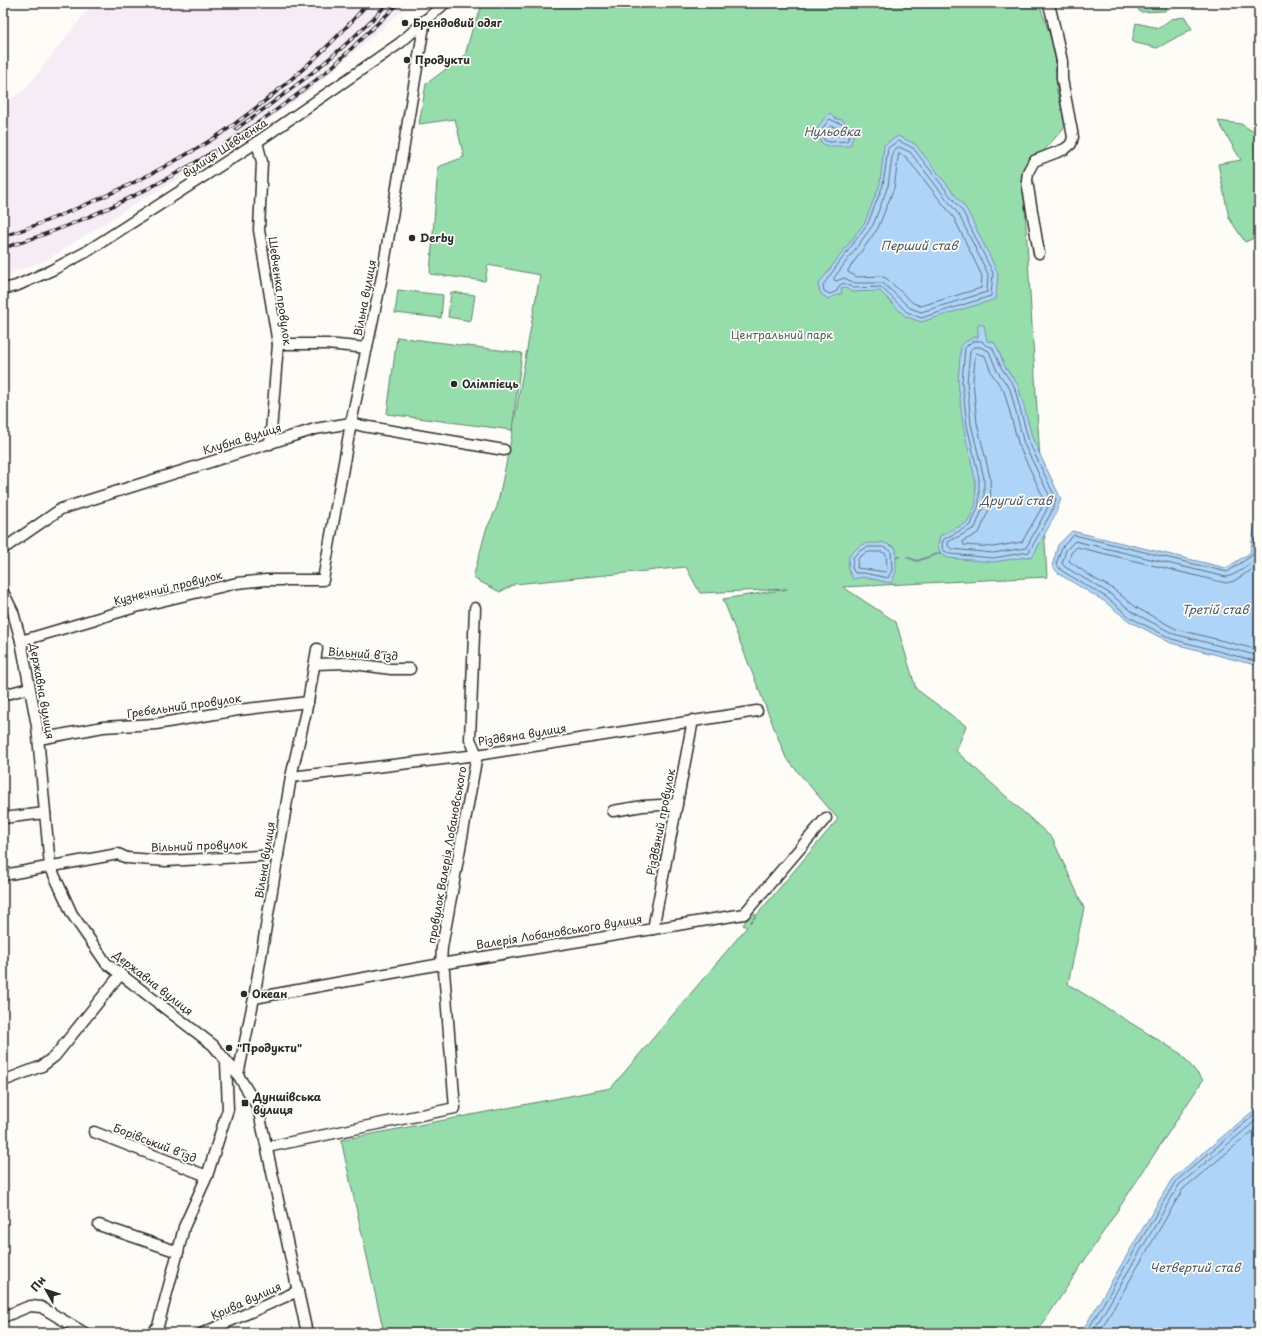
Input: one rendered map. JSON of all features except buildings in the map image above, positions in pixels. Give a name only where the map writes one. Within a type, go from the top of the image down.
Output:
[{"type":"street","name":"вулиця Шевченка","points":[[3,289],[16,286],[52,270],[86,252],[257,142],[400,43],[445,3]]},
{"type":"street","points":[[1039,253],[1028,189],[1028,172],[1034,161],[1065,149],[1071,144],[1073,137],[1062,79],[1061,55],[1052,12],[1048,3]]},
{"type":"street","name":"Вільна вулиця","points":[[323,580],[351,423],[382,276],[425,20]]},
{"type":"street","name":"Шевченка провулок","points":[[257,142],[262,162],[259,230],[278,344],[270,444]]},
{"type":"street","points":[[278,344],[328,344],[367,348]]},
{"type":"street","name":"Клубна вулиця","points":[[3,549],[61,509],[315,429],[351,423],[504,450]]},
{"type":"street","name":"Кузнечний провулок","points":[[21,641],[136,607],[237,583],[266,580],[323,580]]},
{"type":"street","name":"Державна вулиця","points":[[3,592],[13,612],[21,641],[39,739],[50,866],[72,914],[106,963],[213,1045],[238,1075],[258,1108],[307,1333]]},
{"type":"street","name":"провулок Валерія Лобановського","points":[[267,1147],[455,1108],[444,971],[441,964],[444,939],[477,755],[470,739],[474,608]]},
{"type":"street","name":"Вільна вулиця","points":[[238,1075],[254,998],[291,777],[308,702],[317,649]]},
{"type":"street","name":"Вільний в'їзд","points":[[315,664],[347,663],[391,669],[410,669]]},
{"type":"street","points":[[3,695],[29,688]]},
{"type":"street","name":"Гребельний провулок","points":[[39,739],[103,728],[156,724],[238,710],[308,702]]},
{"type":"street","name":"Різдвяна вулиця","points":[[291,777],[477,755],[756,711]]},
{"type":"street","name":"Різдвяний провулок","points":[[653,929],[693,720]]},
{"type":"street","points":[[613,811],[643,806],[677,804]]},
{"type":"street","points":[[3,818],[45,813]]},
{"type":"street","name":"Валерія Лобановського вулиця","points":[[254,998],[441,964],[744,914],[826,818]]},
{"type":"street","name":"Вільний провулок","points":[[4,875],[118,854],[128,858],[166,861],[278,855]]},
{"type":"street","points":[[3,1081],[42,1066],[55,1056],[120,975]]},
{"type":"street","points":[[156,1331],[184,1227],[207,1176],[228,1109],[226,1062]]},
{"type":"street","name":"Борівський в'їзд","points":[[94,1132],[207,1176]]},
{"type":"street","points":[[99,1225],[178,1252]]},
{"type":"street","name":"Крива вулиця","points":[[203,1333],[298,1291]]},
{"type":"street","points":[[3,1317],[30,1306],[41,1307],[85,1333]]},
{"type":"shaded area","points":[[93,3],[411,3],[318,84],[203,165],[141,200],[47,260],[3,276],[3,104],[26,88]]},
{"type":"green space","name":"Центральний парк","points":[[483,3],[1039,3],[1055,50],[1057,92],[1067,124],[1023,175],[1047,577],[843,587],[896,622],[916,689],[966,726],[956,751],[1052,838],[1084,908],[1068,984],[1181,1054],[1203,1080],[1044,1322],[1035,1333],[384,1333],[341,1140],[611,1088],[747,927],[743,925],[751,913],[756,915],[750,923],[838,819],[786,758],[723,599],[787,589],[700,593],[686,567],[515,584],[500,592],[473,578],[486,530],[497,507],[510,445],[540,275],[488,265],[485,281],[430,274],[438,167],[464,157],[455,119],[419,124],[426,84],[465,55],[472,30]]},
{"type":"green space","points":[[1135,3],[1168,3],[1165,11],[1140,12]]},
{"type":"green space","points":[[1185,17],[1192,29],[1157,48],[1132,42],[1136,23],[1159,28],[1171,19]]},
{"type":"green space","points":[[1218,121],[1241,124],[1259,135],[1259,236],[1245,242],[1229,218],[1218,164],[1241,160]]},
{"type":"green space","points":[[398,290],[443,295],[441,318],[395,313]]},
{"type":"green space","points":[[451,292],[475,295],[471,321],[448,317]]},
{"type":"green space","name":"Олімпієць","points":[[397,337],[522,353],[512,430],[387,414]]},
{"type":"water","name":"Нульовка","points":[[830,113],[836,119],[843,120],[847,125],[854,126],[850,146],[828,146],[821,143],[817,130],[823,120]]},
{"type":"water","name":"Перший став","points":[[898,136],[915,144],[967,210],[998,273],[996,299],[921,322],[905,316],[880,291],[852,292],[844,287],[841,288],[842,293],[828,299],[821,294],[818,285],[865,222],[880,184],[884,145]]},
{"type":"water","name":"Другий став","points":[[978,325],[984,325],[987,341],[994,342],[1005,367],[1018,385],[1033,440],[1061,499],[1055,515],[1033,556],[993,562],[948,558],[940,553],[938,544],[940,536],[968,522],[976,504],[975,479],[963,425],[958,382],[961,345],[973,337],[978,338]]},
{"type":"water","name":"Третій став","points":[[1259,513],[1259,666],[1171,643],[1129,621],[1104,601],[1059,574],[1052,566],[1058,545],[1072,531],[1226,568],[1250,553],[1257,514]]},
{"type":"water","points":[[882,542],[896,548],[896,572],[891,583],[863,577],[853,579],[848,569],[849,556],[863,545]]},
{"type":"water","name":"Четвертий став","points":[[1259,1106],[1259,1333],[1081,1333],[1172,1179]]},
{"type":"waterway","points":[[907,557],[917,561],[940,553]]},
{"type":"railway","points":[[3,236],[44,222],[112,193],[212,140],[248,114],[302,70],[320,54],[368,3]]},
{"type":"railway","points":[[236,129],[315,70],[353,38],[388,3]]},
{"type":"railway","points":[[3,248],[90,216],[176,174],[217,150],[257,124],[331,68],[399,3]]},
{"type":"place","name":"Брендовий одяг","points":[[405,23]]},
{"type":"place","name":"Продукти","points":[[407,60]]},
{"type":"place","name":"Derby","points":[[412,238]]},
{"type":"place","name":"Олімпієць","points":[[454,384]]},
{"type":"place","name":"Океан","points":[[244,994]]},
{"type":"place","name":"\"Продукти\"","points":[[229,1048]]},
{"type":"place","name":"Дуншівська вулиця","points":[[245,1103]]}]
